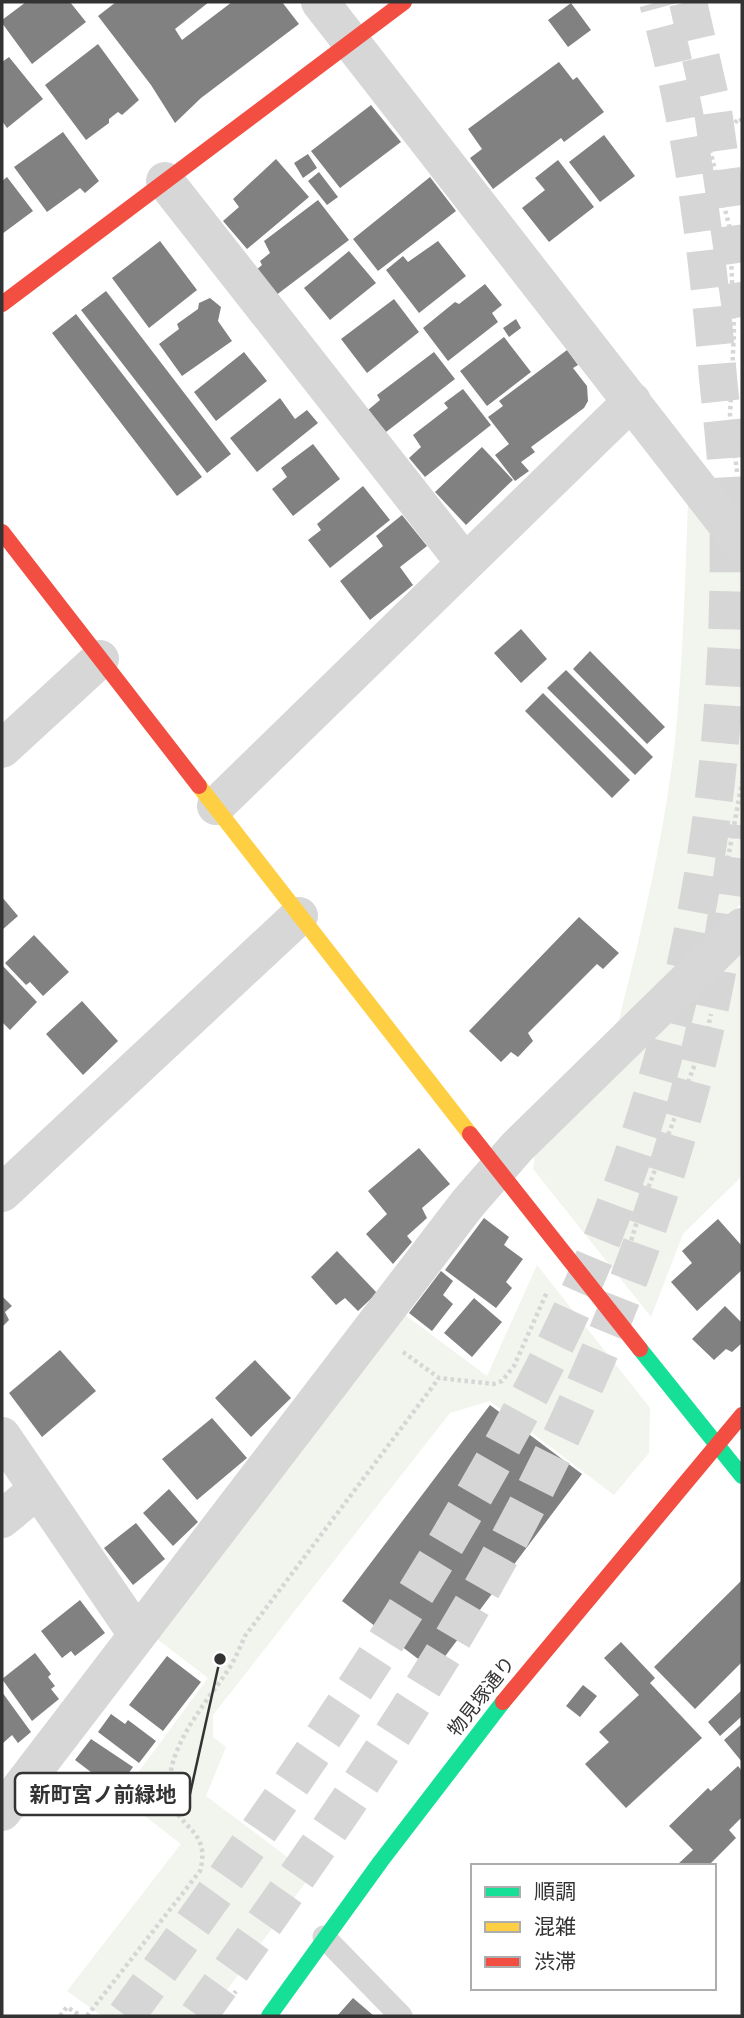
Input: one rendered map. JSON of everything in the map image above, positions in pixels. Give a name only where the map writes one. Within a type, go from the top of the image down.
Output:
[{"type":"street","points":[[320,2],[742,544]]},
{"type":"street","points":[[2,304],[404,2]]},
{"type":"street","points":[[165,181],[465,563]]},
{"type":"street","points":[[216,806],[632,401]]},
{"type":"street","points":[[2,532],[497,1169],[742,1476]]},
{"type":"street","points":[[2,749],[100,659]]},
{"type":"street","points":[[2,1193],[299,916]]},
{"type":"street","points":[[2,1812],[136,1633],[497,1169],[732,937]]},
{"type":"street","name":"物見塚通り","points":[[269,2016],[426,1799],[534,1662],[742,1415]]},
{"type":"street","points":[[2,1436],[136,1633]]},
{"type":"street","points":[[2,1519],[38,1489]]},
{"type":"lane","points":[[324,1937],[401,2016]]},
{"type":"path","points":[[738,475],[730,415],[734,333],[730,229],[709,146],[740,118],[742,121]]},
{"type":"path","points":[[732,937],[727,864],[742,782]]},
{"type":"path","points":[[620,1278],[644,1199],[707,1032],[713,1005]]},
{"type":"path","points":[[371,1329],[439,1378],[494,1384],[502,1381],[514,1366],[548,1289]]},
{"type":"path","points":[[87,2016],[200,1871],[204,1856],[203,1844],[177,1812],[170,1799],[169,1786],[172,1769],[198,1708],[229,1669],[245,1636],[439,1378]]},
{"type":"path","points":[[218,2016],[240,1985]]},
{"type":"path","points":[[60,2016],[67,2007],[80,2016]]},
{"type":"shaded area","points":[[688,502],[742,572],[742,903],[618,1023],[651,883],[675,741]]},
{"type":"shaded area","points":[[742,950],[742,1176],[683,1234],[651,1317],[533,1169],[535,1153]]},
{"type":"shaded area","points":[[537,1265],[650,1408],[649,1453],[614,1495],[490,1401],[450,1413],[213,1715],[213,1737],[226,1747],[206,1796],[311,1875],[208,2016],[102,2016],[67,1991],[181,1844],[120,1797],[208,1678],[157,1639],[405,1315],[487,1376]]},
{"type":"building","points":[[26,2],[70,2],[86,22],[32,64],[2,23],[2,20]]},
{"type":"building","points":[[116,2],[209,2],[175,29],[182,40],[232,2],[282,2],[299,24],[201,98],[175,123],[151,85],[98,16]]},
{"type":"building","points":[[571,3],[591,30],[568,47],[548,20]]},
{"type":"building","points":[[98,44],[139,100],[122,115],[118,112],[109,119],[109,123],[86,140],[45,85]]},
{"type":"building","points":[[9,57],[43,99],[7,128],[2,121],[2,62]]},
{"type":"building","points":[[559,62],[573,80],[577,77],[604,112],[564,142],[561,138],[493,189],[470,158],[482,149],[468,129]]},
{"type":"building","points":[[371,105],[401,142],[340,188],[311,151]]},
{"type":"building","points":[[63,132],[99,181],[85,193],[80,188],[47,212],[14,167]]},
{"type":"building","points":[[604,135],[635,176],[600,202],[569,162]]},
{"type":"building","points":[[308,154],[317,168],[303,178],[294,163]]},
{"type":"building","points":[[276,159],[309,197],[247,249],[223,221],[239,207],[233,199]]},
{"type":"building","points":[[558,160],[594,207],[549,242],[522,208],[545,190],[535,178]]},
{"type":"building","points":[[319,172],[338,197],[327,205],[308,181]]},
{"type":"building","points":[[7,177],[33,211],[2,234],[2,181]]},
{"type":"building","points":[[430,177],[456,211],[378,271],[353,239]]},
{"type":"building","points":[[318,200],[349,240],[275,296],[256,270],[262,265],[260,261],[270,253],[264,241]]},
{"type":"building","points":[[160,241],[197,290],[149,328],[112,278]]},
{"type":"building","points":[[438,241],[466,276],[419,313],[386,270],[403,256],[408,262]]},
{"type":"building","points":[[349,251],[376,283],[330,320],[304,288]]},
{"type":"building","points":[[485,284],[502,305],[492,313],[498,322],[448,361],[423,328],[455,302],[459,304]]},
{"type":"building","points":[[106,291],[231,454],[207,473],[81,310]]},
{"type":"building","points":[[210,298],[221,307],[218,321],[232,341],[182,376],[159,344],[179,329],[177,324],[198,309],[199,303]]},
{"type":"building","points":[[394,299],[419,332],[367,373],[341,339]]},
{"type":"building","points":[[76,314],[202,477],[177,496],[52,333]]},
{"type":"building","points":[[516,319],[521,328],[509,337],[503,328]]},
{"type":"building","points":[[504,337],[531,372],[487,406],[460,371]]},
{"type":"building","points":[[567,350],[578,365],[573,368],[587,386],[588,401],[584,408],[531,447],[535,452],[521,462],[529,471],[515,481],[495,455],[509,444],[488,417],[503,406],[499,401]]},
{"type":"building","points":[[244,352],[267,381],[216,421],[194,392]]},
{"type":"building","points":[[434,352],[455,379],[386,432],[368,410],[380,400],[377,395]]},
{"type":"building","points":[[463,389],[491,425],[425,477],[409,458],[421,447],[413,435],[448,408],[444,403]]},
{"type":"building","points":[[280,398],[295,419],[307,410],[318,423],[257,472],[230,438]]},
{"type":"building","points":[[313,444],[340,479],[293,516],[272,489],[287,477],[281,468]]},
{"type":"building","points":[[482,447],[513,480],[466,525],[435,492]]},
{"type":"building","points":[[363,486],[390,520],[330,568],[308,540],[321,530],[317,524]]},
{"type":"building","points":[[402,515],[427,546],[400,567],[413,585],[370,620],[340,581],[383,546],[376,536]]},
{"type":"building","points":[[521,629],[547,659],[521,683],[494,653]]},
{"type":"building","points":[[590,651],[665,727],[647,744],[573,669]]},
{"type":"building","points":[[566,670],[653,757],[635,775],[547,688]]},
{"type":"building","points":[[543,693],[630,780],[612,798],[525,711]]},
{"type":"building","points":[[2,897],[18,916],[2,930]]},
{"type":"building","points":[[579,917],[619,953],[603,969],[597,964],[528,1033],[533,1041],[518,1057],[511,1052],[501,1062],[469,1031]]},
{"type":"building","points":[[34,935],[69,972],[43,996],[30,982],[26,985],[5,963]]},
{"type":"building","points":[[2,965],[37,1002],[10,1030],[2,1022]]},
{"type":"building","points":[[82,1001],[118,1041],[83,1075],[46,1034]]},
{"type":"building","points":[[419,1148],[450,1184],[422,1208],[427,1218],[407,1236],[412,1242],[393,1264],[366,1234],[387,1214],[368,1191]]},
{"type":"building","points":[[484,1218],[509,1237],[504,1245],[523,1259],[506,1282],[512,1288],[496,1308],[445,1270]]},
{"type":"building","points":[[718,1219],[742,1246],[742,1270],[697,1311],[671,1282],[692,1263],[682,1251]]},
{"type":"building","points":[[337,1251],[377,1293],[358,1311],[345,1298],[336,1305],[311,1277]]},
{"type":"building","points":[[441,1271],[453,1281],[443,1295],[453,1304],[432,1331],[409,1313]]},
{"type":"building","points":[[2,1296],[12,1306],[5,1312],[9,1320],[2,1327]]},
{"type":"building","points":[[474,1298],[502,1322],[472,1357],[444,1333]]},
{"type":"building","points":[[725,1306],[742,1323],[742,1343],[732,1352],[726,1349],[714,1360],[692,1339]]},
{"type":"building","points":[[60,1350],[96,1391],[42,1437],[9,1393]]},
{"type":"building","points":[[255,1360],[291,1398],[251,1437],[215,1398]]},
{"type":"building","points":[[490,1405],[582,1474],[434,1671],[342,1601]]},
{"type":"building","points":[[212,1418],[247,1458],[197,1500],[162,1459]]},
{"type":"building","points":[[169,1489],[198,1522],[173,1546],[143,1513]]},
{"type":"building","points":[[136,1523],[165,1559],[133,1585],[104,1548]]},
{"type":"building","points":[[742,1580],[742,1662],[695,1709],[654,1667]]},
{"type":"building","points":[[80,1600],[105,1633],[75,1656],[71,1651],[62,1658],[41,1631]]},
{"type":"building","points":[[621,1642],[655,1678],[650,1683],[702,1738],[626,1808],[585,1764],[609,1742],[599,1732],[639,1695],[604,1658]]},
{"type":"building","points":[[35,1653],[51,1674],[48,1677],[55,1686],[51,1689],[59,1699],[32,1721],[2,1679]]},
{"type":"building","points":[[167,1656],[201,1682],[163,1731],[129,1705]]},
{"type":"building","points":[[583,1685],[597,1696],[580,1717],[566,1706]]},
{"type":"building","points":[[742,1690],[742,1716],[720,1736],[708,1722]]},
{"type":"building","points":[[2,1692],[31,1732],[18,1743],[12,1735],[2,1744]]},
{"type":"building","points":[[111,1714],[125,1724],[128,1720],[156,1741],[139,1763],[98,1732]]},
{"type":"building","points":[[742,1724],[742,1762],[724,1740]]},
{"type":"building","points":[[91,1739],[133,1767],[116,1791],[75,1760]]},
{"type":"building","points":[[738,1766],[742,1771],[742,1817],[729,1830],[736,1838],[710,1864],[678,1864],[693,1850],[669,1826],[708,1788],[711,1791]]},
{"type":"building","points":[[353,1998],[374,2016],[337,2016]]},
{"type":"tunnel","points":[[126,2016],[262,1827],[349,1698],[432,1566],[514,1424],[566,1322],[617,1201],[650,1104],[677,1005],[698,906],[713,805],[723,703],[728,601],[728,498],[704,236],[680,95],[658,2]]},
{"type":"tunnel","points":[[688,2],[713,111],[742,317]]},
{"type":"tunnel","points":[[198,2016],[314,1851],[426,1683],[494,1567],[540,1481],[582,1392],[620,1301],[654,1208],[683,1114],[707,1018],[726,922],[738,825]]},
{"type":"traffic: fast","points":[[640,1349],[742,1476]]},
{"type":"traffic: fast","points":[[269,2016],[381,1861],[503,1702]]},
{"type":"traffic: slow","points":[[199,786],[470,1134]]},
{"type":"traffic: jam","points":[[2,304],[404,2]]},
{"type":"traffic: jam","points":[[2,532],[199,786]]},
{"type":"traffic: jam","points":[[470,1134],[640,1349]]},
{"type":"traffic: jam","points":[[503,1702],[742,1415]]},
{"type":"place","name":"新町宮ノ前緑地","points":[[220,1659]]}]
